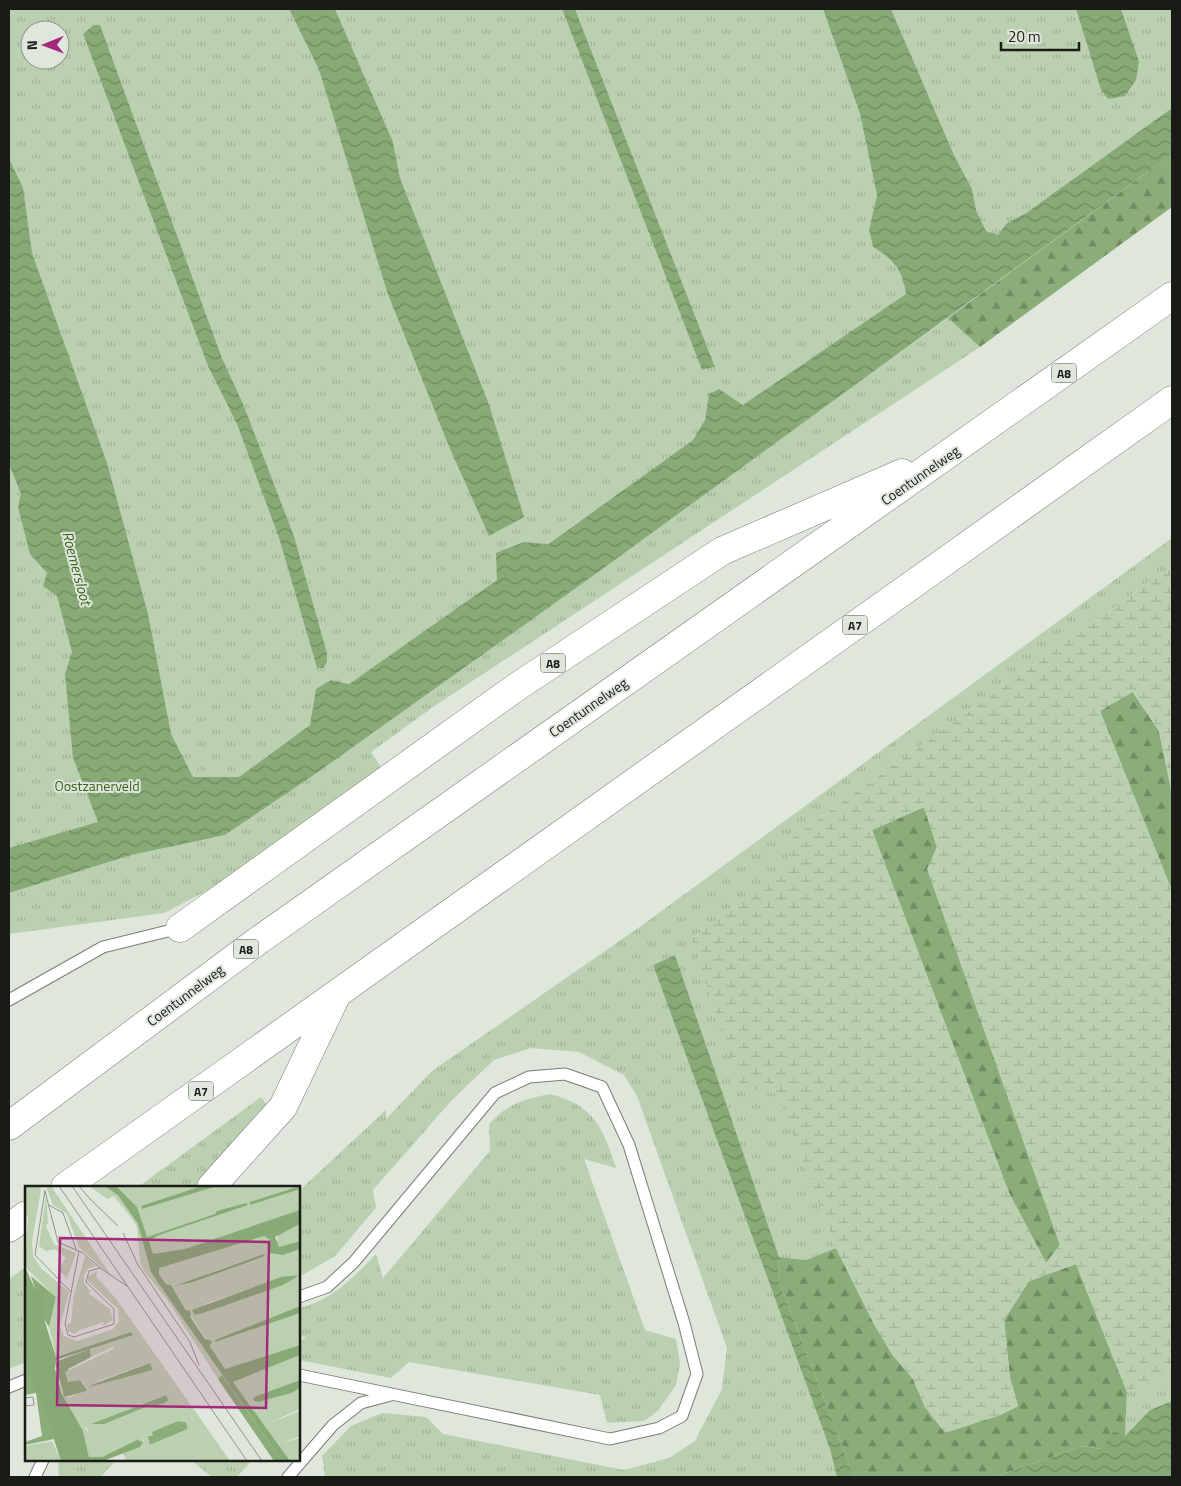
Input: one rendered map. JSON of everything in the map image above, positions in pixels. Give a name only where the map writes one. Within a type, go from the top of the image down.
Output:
[{"type":"highway","name":"Coentunnelweg","points":[[9,1126],[259,940],[1172,296]]},
{"type":"highway","name":"A7","points":[[67,1186],[1172,400]]},
{"type":"highway","name":"A8","points":[[180,928],[518,686],[722,551],[957,449]]},
{"type":"highway","points":[[213,1186],[283,1107],[337,994]]},
{"type":"highway","points":[[9,1228],[25,1216]]},
{"type":"lane","name":"A8","points":[[9,1000],[103,947],[180,928]]},
{"type":"lane","points":[[300,1297],[327,1287],[354,1262],[495,1093],[529,1076],[564,1074],[602,1088],[629,1145],[698,1374],[682,1416],[659,1428],[610,1439],[300,1375]]},
{"type":"lane","points":[[9,1387],[25,1380]]},
{"type":"lane","points":[[288,1477],[333,1425],[354,1408],[361,1403],[395,1394]]},
{"type":"lane","points":[[35,1477],[42,1461]]},
{"type":"green space","name":"Oostzanerveld","points":[[9,9],[289,9],[319,70],[387,292],[450,449],[489,536],[420,232],[400,178],[393,142],[335,9],[562,9],[702,370],[715,367],[575,9],[823,9],[860,114],[877,195],[869,230],[873,247],[896,266],[903,278],[907,294],[743,405],[719,389],[710,394],[705,420],[693,440],[547,544],[524,542],[497,580],[349,684],[331,680],[310,725],[239,777],[193,777],[177,747],[213,838],[225,835],[311,777],[948,318],[980,347],[433,707],[371,752],[382,769],[218,885],[164,913],[9,934],[9,167],[23,188],[9,158]],"holes":[[[93,25],[100,25],[222,358],[244,406],[294,536],[327,653],[323,668],[317,668],[279,538],[237,423],[208,366],[83,34]]]},
{"type":"green space","points":[[891,9],[1076,9],[1101,90],[1108,99],[1139,61],[1121,9],[1172,9],[1172,108],[1026,213],[1007,223],[998,235],[986,231],[976,210],[972,189],[954,155]]},
{"type":"green space","points":[[1172,154],[1172,207],[980,347],[948,318]]},
{"type":"green space","points":[[1172,538],[1172,566],[792,838],[788,864],[692,939],[777,1093],[836,1248],[806,1260],[779,1257],[675,955],[653,965],[830,1449],[837,1477],[323,1477],[325,1475],[322,1456],[351,1426],[382,1413],[426,1417],[443,1434],[624,1470],[669,1458],[695,1441],[722,1389],[727,1348],[637,1096],[624,1075],[579,1052],[531,1048],[494,1060],[452,1100],[373,1190],[376,1208],[335,1256],[300,1276],[300,1190],[386,1110],[386,1119],[432,1071],[641,926]]},
{"type":"green space","points":[[1172,566],[1172,794],[1159,731],[1133,692],[1100,711],[1172,891],[1172,1373],[1127,1392],[1076,1264],[1029,1281],[1004,1320],[1010,1378],[1018,1406],[1000,1415],[945,1433],[925,1407],[913,1379],[892,1354],[874,1324],[836,1248],[777,1094],[739,1086],[692,939],[787,864],[792,838]],"holes":[[[924,807],[937,847],[927,869],[1060,1245],[1046,1263],[1009,1193],[872,830]]]},
{"type":"green space","points":[[1132,691],[1159,731],[1172,794],[1172,891],[1100,711]]},
{"type":"green space","points":[[924,807],[937,847],[928,869],[1060,1245],[1046,1263],[1009,1193],[872,830]]},
{"type":"green space","points":[[550,1094],[577,1105],[595,1120],[606,1141],[616,1168],[584,1159],[645,1330],[676,1339],[680,1363],[676,1385],[658,1411],[644,1421],[607,1423],[600,1395],[409,1362],[391,1378],[300,1360],[300,1341],[306,1337],[300,1336],[300,1308],[311,1305],[332,1294],[376,1254],[383,1278],[490,1151],[489,1124],[509,1107],[532,1098]]},
{"type":"green space","points":[[261,1097],[269,1107],[200,1186],[139,1186]]},
{"type":"green space","points":[[836,1248],[874,1324],[892,1354],[913,1379],[925,1407],[945,1432],[1000,1415],[1018,1406],[1010,1378],[1004,1320],[1029,1281],[1076,1264],[1127,1392],[1125,1436],[1101,1449],[1083,1446],[995,1477],[854,1477],[778,1279],[779,1257],[806,1260]]},
{"type":"green space","points":[[25,1268],[25,1362],[9,1369],[9,1279]]},
{"type":"green space","points":[[1172,1373],[1172,1401],[1150,1410],[1125,1436],[1127,1392]]},
{"type":"green space","points":[[58,1461],[115,1461],[101,1477],[59,1477]]},
{"type":"green space","points":[[192,1461],[251,1461],[237,1477],[212,1477]]},
{"type":"water","points":[[289,9],[335,9],[393,142],[400,178],[488,402],[524,517],[489,536],[450,449],[387,292],[319,70]]},
{"type":"water","points":[[562,9],[575,9],[715,367],[702,370]]},
{"type":"water","name":"Roemersloot","points":[[823,9],[891,9],[954,155],[972,189],[976,210],[986,231],[998,235],[1007,223],[1026,213],[1172,108],[1172,154],[601,570],[311,777],[225,835],[131,855],[9,893],[9,848],[98,822],[73,758],[65,674],[72,652],[57,596],[43,586],[47,573],[30,554],[18,507],[21,494],[9,464],[9,158],[23,188],[32,253],[107,463],[148,614],[171,734],[193,777],[239,777],[310,725],[316,689],[331,680],[349,684],[497,580],[496,553],[524,542],[548,544],[693,440],[705,420],[709,394],[719,389],[743,405],[906,294],[900,272],[896,266],[873,247],[869,230],[877,195],[860,114]]},
{"type":"water","points":[[1076,9],[1121,9],[1139,61],[1136,80],[1125,96],[1108,99],[1101,90]]},
{"type":"water","points":[[93,25],[100,25],[222,358],[244,406],[294,536],[327,653],[327,662],[323,668],[317,668],[279,538],[237,424],[208,366],[83,34]]},
{"type":"water","points":[[675,955],[779,1257],[778,1279],[854,1477],[837,1477],[830,1449],[653,965]]},
{"type":"water","points":[[1172,1401],[1172,1477],[995,1477],[1083,1446],[1101,1449],[1114,1430],[1125,1436],[1150,1410]]}]
